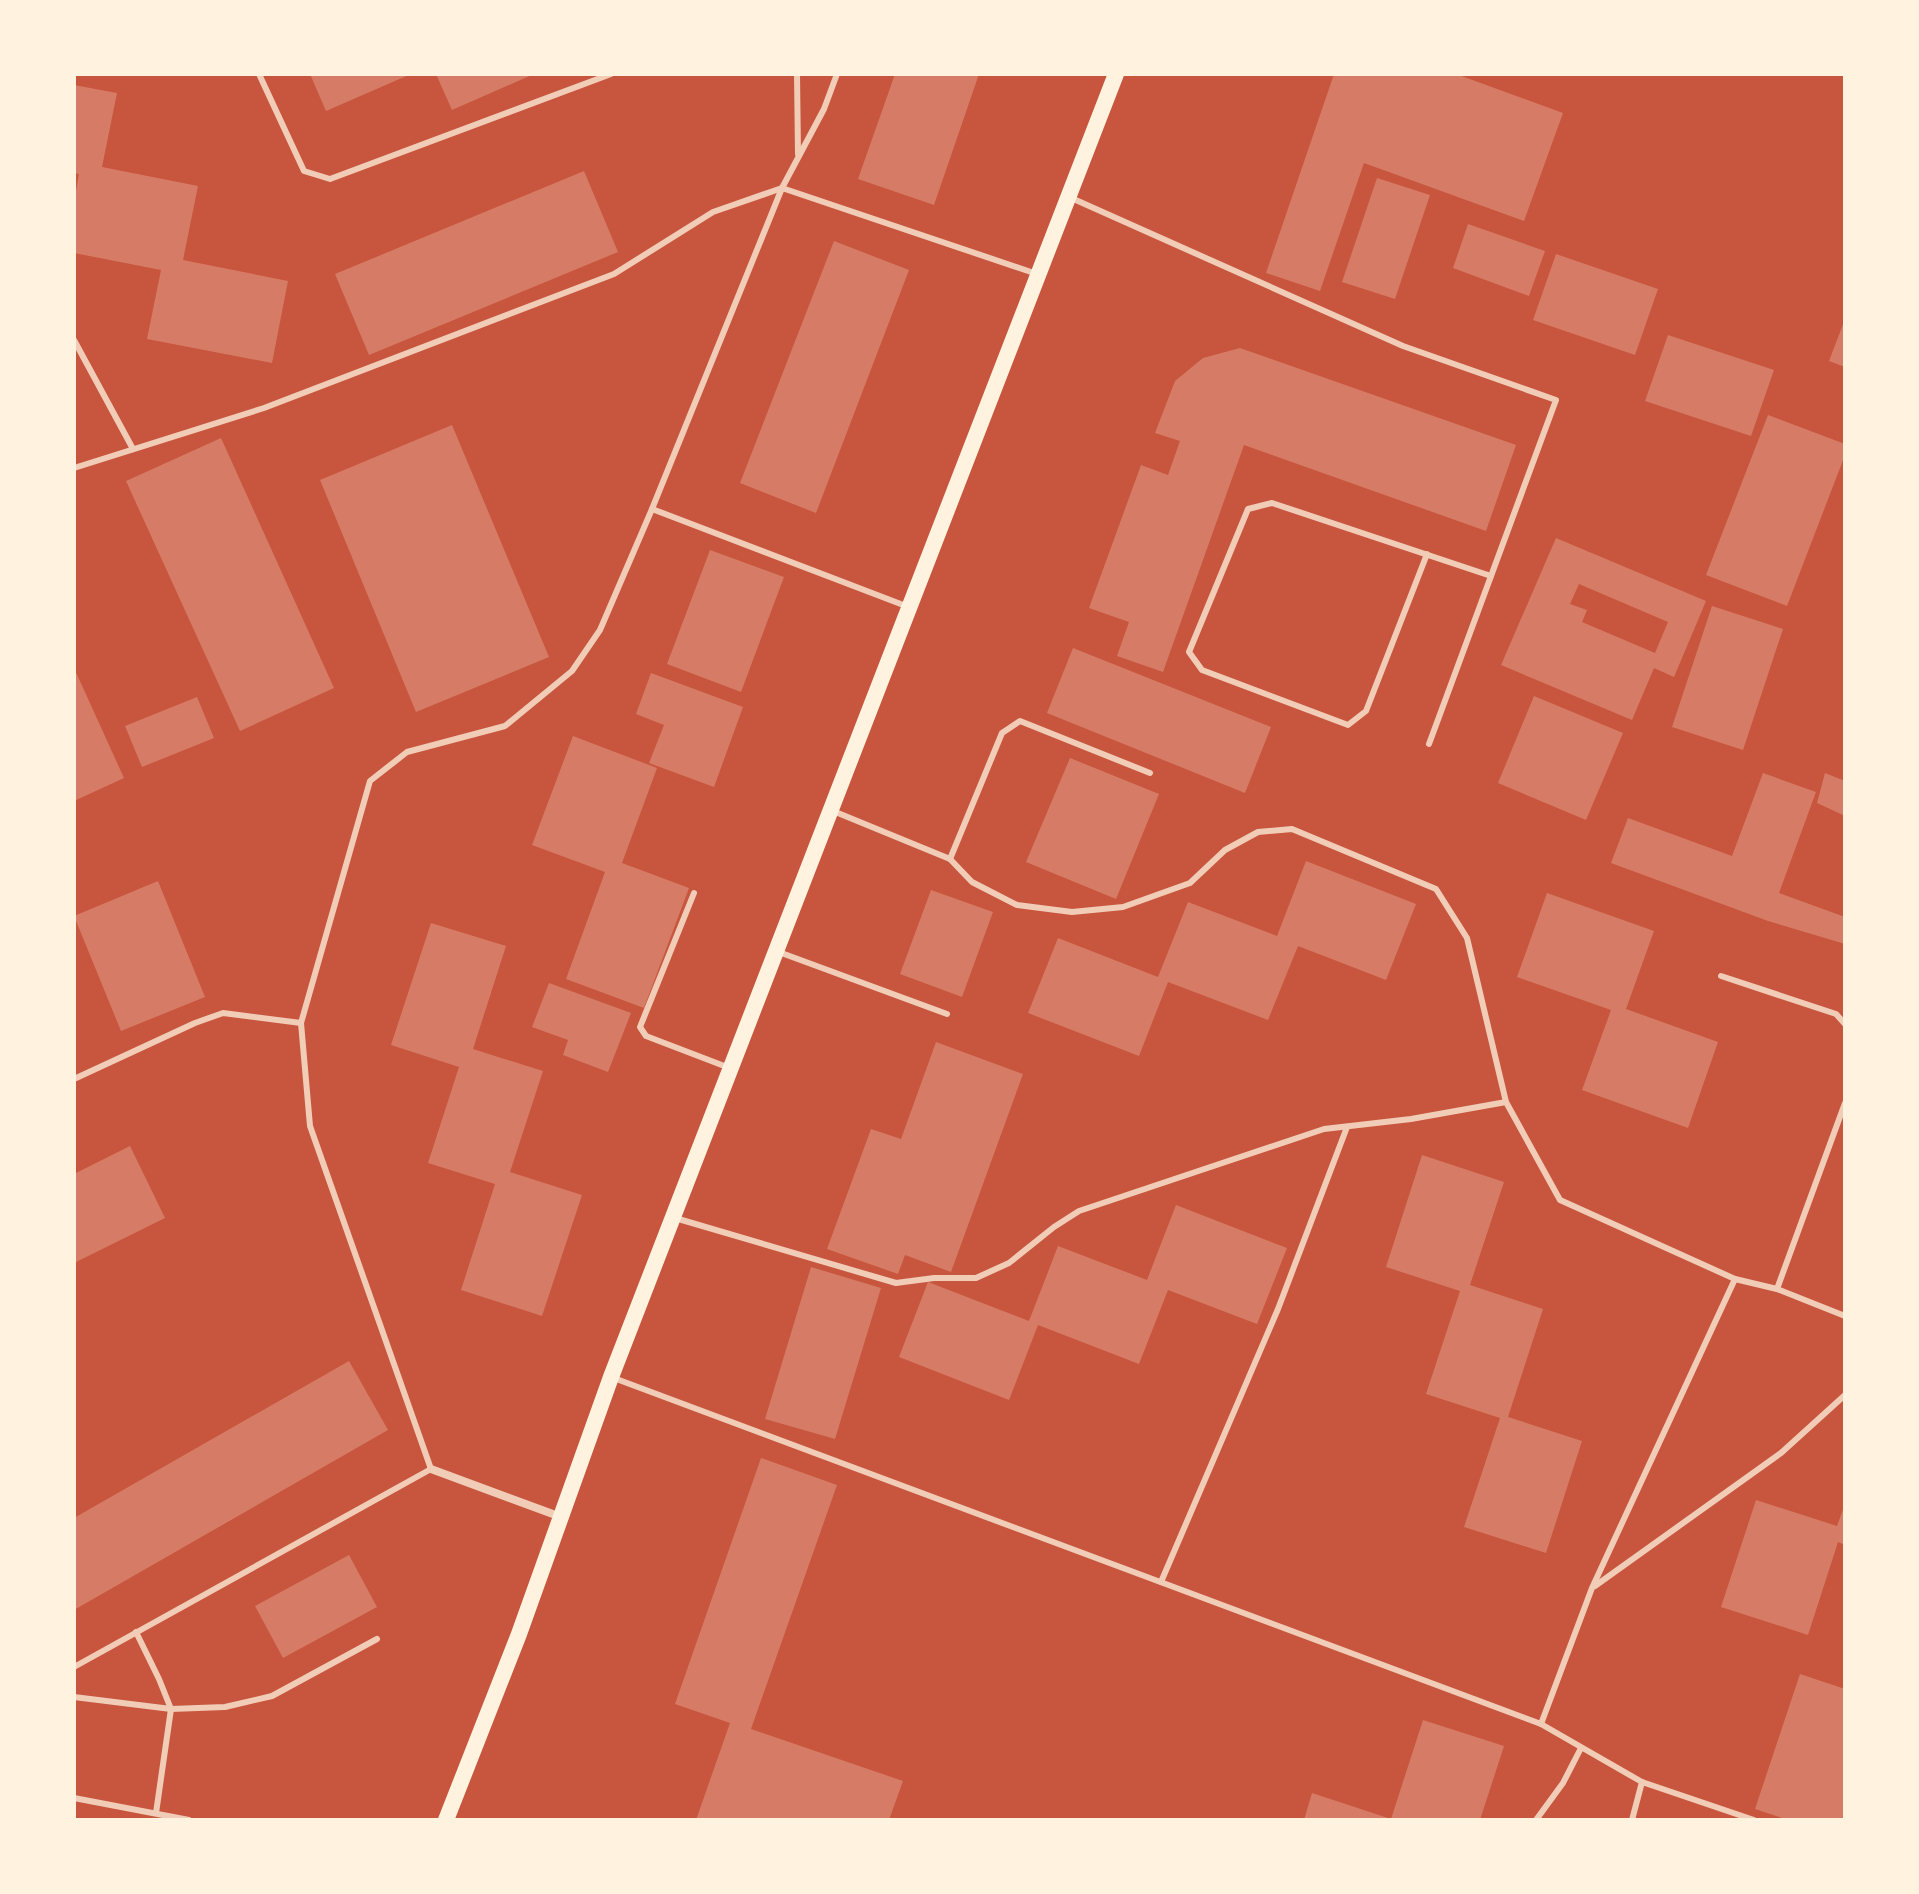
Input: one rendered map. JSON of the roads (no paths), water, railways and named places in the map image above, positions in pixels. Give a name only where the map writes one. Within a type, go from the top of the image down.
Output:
[{"type":"main road","points":[[446,1820],[611,1377],[1116,74]]},
{"type":"street","points":[[431,1469],[561,1517]]},
{"type":"lane","points":[[259,74],[304,171],[330,179],[611,74]]},
{"type":"lane","points":[[797,74],[798,157]]},
{"type":"lane","points":[[74,1667],[431,1469],[310,1126],[301,1023],[370,781],[407,752],[505,726],[572,671],[600,630],[782,188],[824,109],[837,74]]},
{"type":"lane","points":[[74,468],[264,408],[614,274],[713,212],[782,188],[1039,274]]},
{"type":"lane","points":[[1069,197],[1403,346],[1556,400],[1429,744]]},
{"type":"lane","points":[[74,340],[133,449]]},
{"type":"lane","points":[[1427,554],[1366,711],[1348,725],[1202,670],[1189,652],[1248,509],[1272,503],[1427,554],[1491,576]]},
{"type":"lane","points":[[652,509],[910,607]]},
{"type":"lane","points":[[950,859],[1002,733],[1020,721],[1150,773]]},
{"type":"lane","points":[[831,810],[950,859],[972,882],[1017,905],[1072,912],[1123,907],[1190,883],[1225,850],[1258,832],[1292,829],[1436,889],[1467,938],[1506,1102],[1560,1200],[1735,1279],[1777,1289],[1845,1316]]},
{"type":"lane","points":[[694,893],[640,1027],[646,1036],[731,1069]]},
{"type":"lane","points":[[776,951],[947,1014]]},
{"type":"lane","points":[[1721,976],[1836,1014],[1845,1024]]},
{"type":"lane","points":[[74,1079],[223,1013],[301,1023]]},
{"type":"lane","points":[[674,1218],[896,1283],[934,1278],[976,1278],[1009,1263],[1079,1211],[1324,1129],[1411,1119],[1506,1102]]},
{"type":"lane","points":[[1777,1289],[1845,1103]]},
{"type":"lane","points":[[1161,1582],[1278,1309],[1347,1127]]},
{"type":"lane","points":[[1541,1724],[1592,1588],[1735,1279]]},
{"type":"lane","points":[[611,1377],[1541,1724],[1642,1782],[1754,1820]]},
{"type":"lane","points":[[1592,1588],[1781,1453],[1845,1395]]},
{"type":"lane","points":[[136,1632],[171,1709],[156,1813]]},
{"type":"lane","points":[[74,1697],[171,1709],[225,1707],[272,1696],[377,1639]]},
{"type":"lane","points":[[1536,1820],[1563,1783],[1581,1748]]},
{"type":"lane","points":[[1632,1820],[1642,1782]]},
{"type":"lane","points":[[74,1798],[189,1820]]}]
